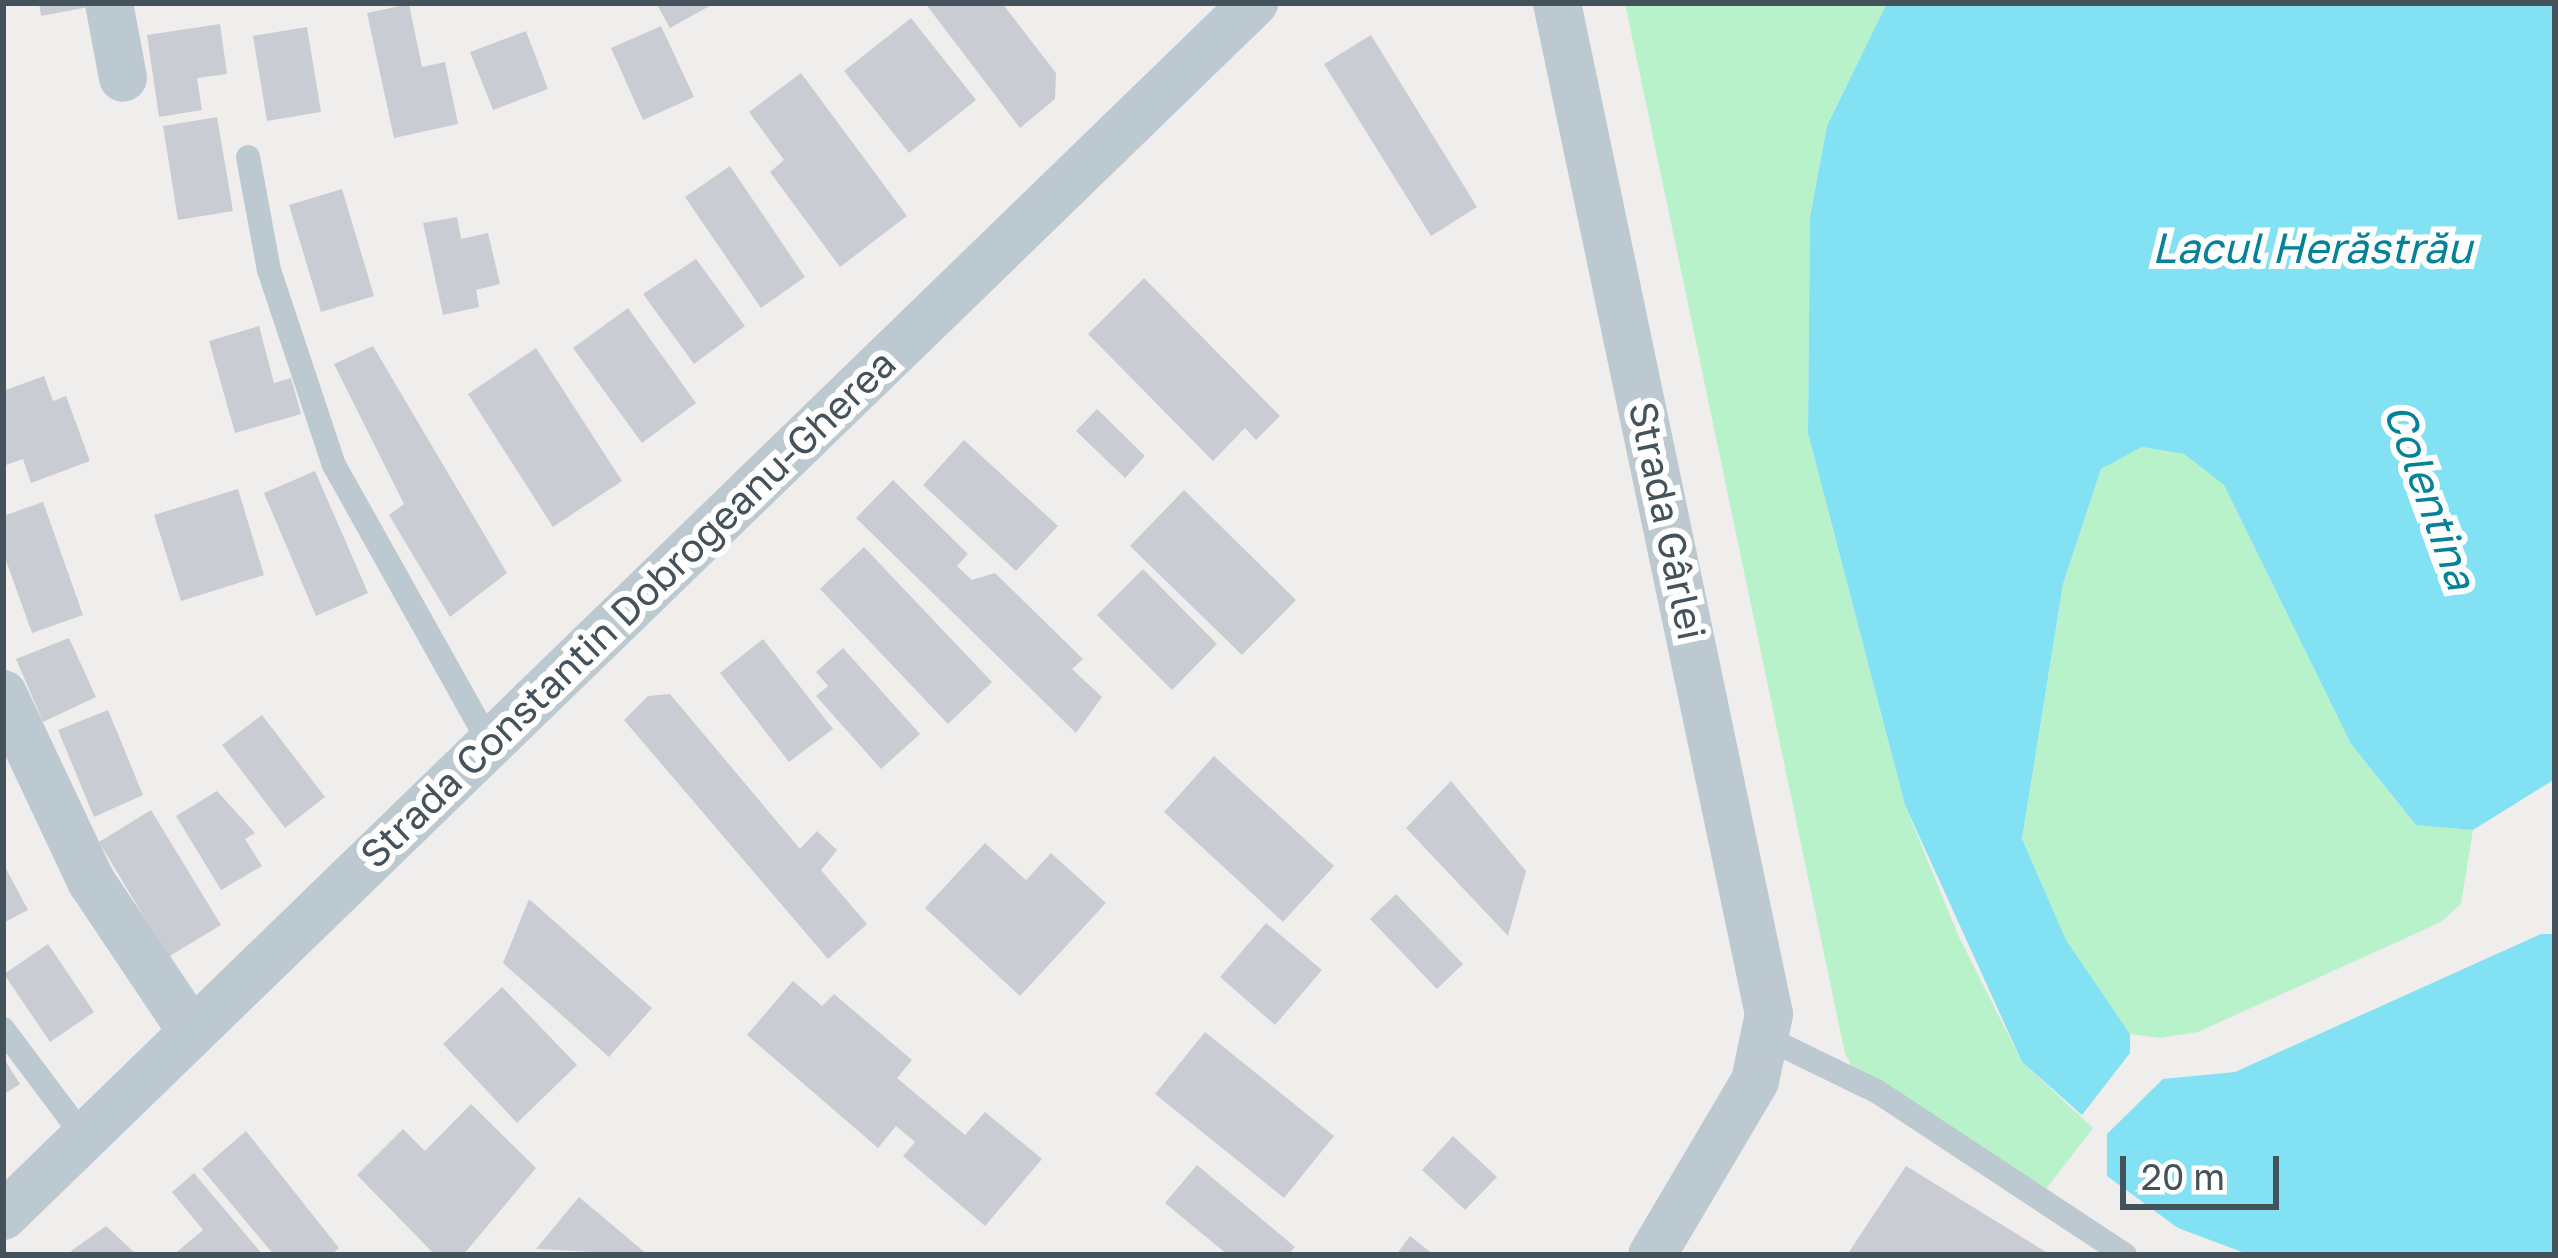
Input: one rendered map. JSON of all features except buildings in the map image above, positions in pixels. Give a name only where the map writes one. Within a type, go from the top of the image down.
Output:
[{"type":"street","points":[[109,3],[123,78]]},
{"type":"street","name":"Strada Constantin Dobrogeanu-Gherea","points":[[3,1216],[1254,3]]},
{"type":"street","name":"Strada Gârlei","points":[[1557,3],[1769,1040]]},
{"type":"street","points":[[3,694],[91,881],[192,1032]]},
{"type":"street","points":[[1652,1255],[1769,1040]]},
{"type":"lane","points":[[248,157],[268,270],[334,466],[374,556],[489,742]]},
{"type":"lane","points":[[3,1029],[84,1137]]},
{"type":"lane","points":[[1769,1040],[1878,1092],[2125,1255]]},
{"type":"green space","points":[[1625,3],[1887,3],[1827,126],[1810,217],[1808,433],[1905,805],[1958,935],[2022,1062],[2093,1128],[2039,1198],[1861,1082],[1845,1054]]},
{"type":"green space","points":[[2141,447],[2184,454],[2224,485],[2351,744],[2415,824],[2473,830],[2461,904],[2441,922],[2198,1032],[2161,1038],[2130,1034],[2066,940],[2022,840],[2063,584],[2101,469]]},
{"type":"water","name":"Lacul Herăstrău","points":[[1887,3],[2555,3],[2555,779],[2473,830],[2416,825],[2351,744],[2224,485],[2184,454],[2142,447],[2101,469],[2063,584],[2022,839],[2066,940],[2130,1034],[2130,1053],[2082,1115],[2022,1062],[1905,805],[1808,433],[1810,217],[1827,126]]},
{"type":"water","points":[[2541,934],[2555,934],[2555,1255],[2250,1255],[2178,1228],[2107,1176],[2107,1134],[2163,1079],[2235,1072]]},
{"type":"water label","name":"Colentina","points":[[2431,496]]}]
